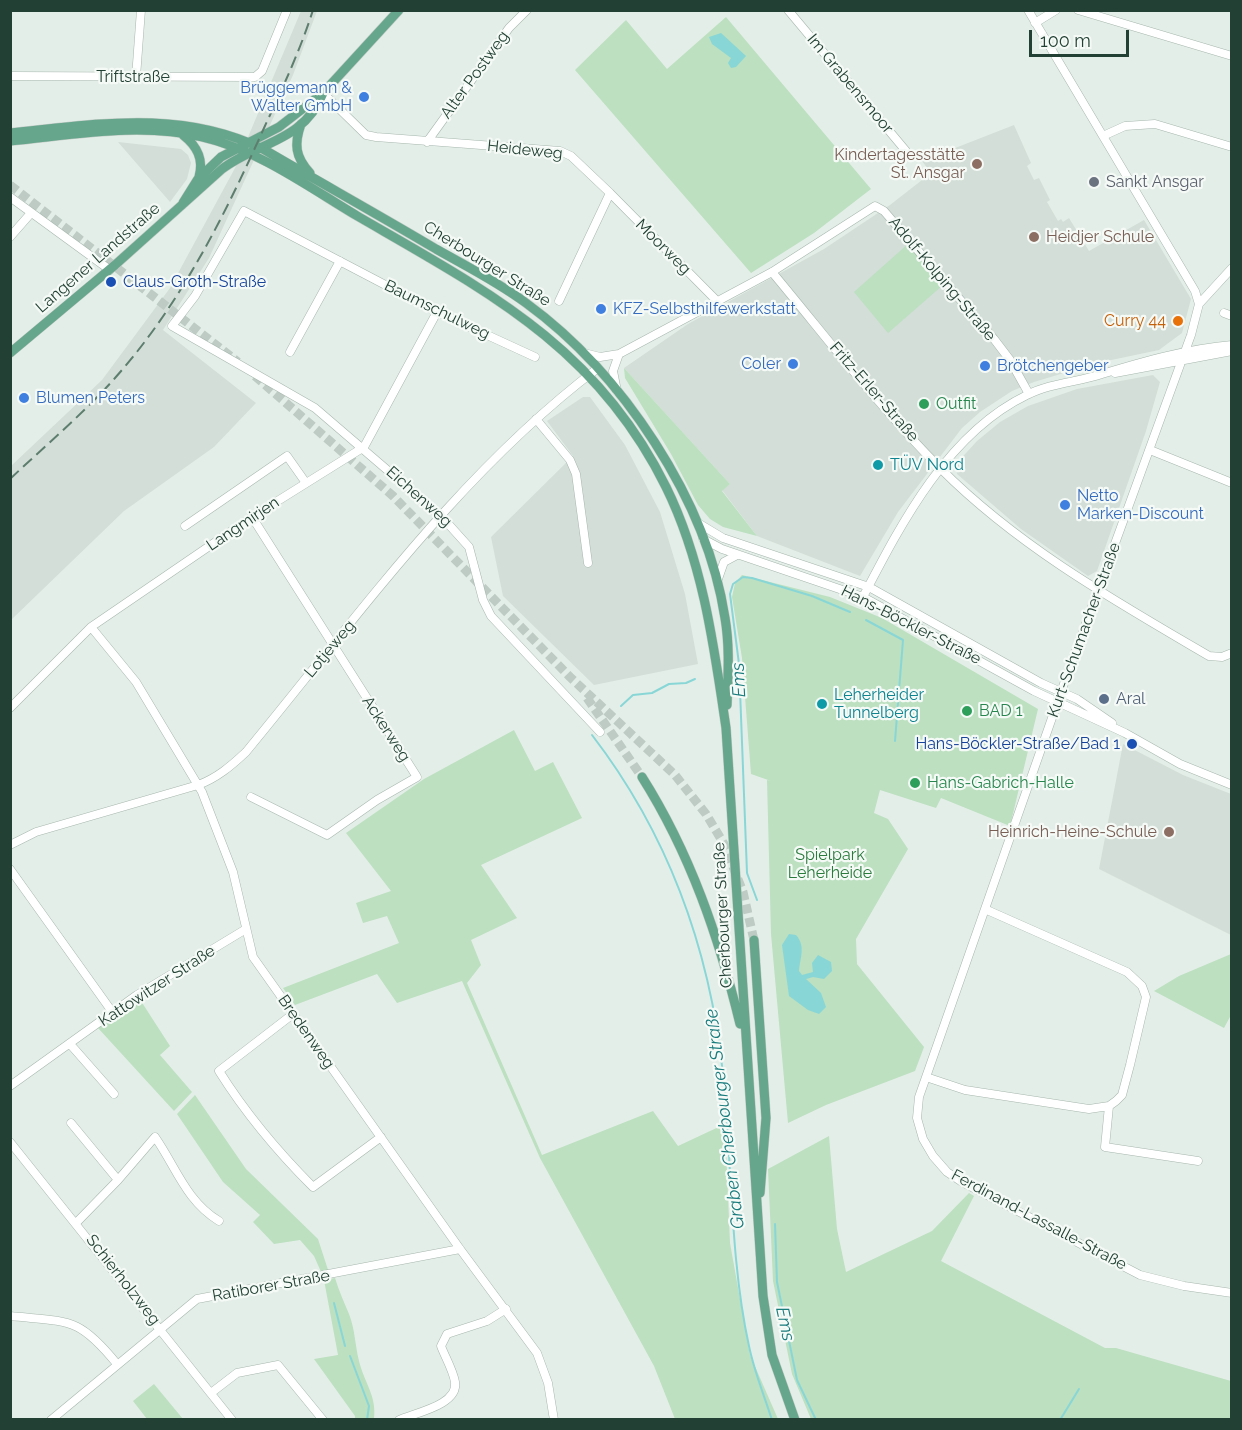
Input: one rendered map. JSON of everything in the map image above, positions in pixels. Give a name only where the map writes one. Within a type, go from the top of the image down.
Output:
[{"type":"main road","name":"Langener Landstraße","points":[[178,209],[198,179],[234,148],[279,127],[323,93],[399,10]]},
{"type":"main road","name":"Langener Landstraße","points":[[10,353],[110,270],[222,169],[248,154],[263,149],[302,124],[316,108],[323,93]]},
{"type":"main road","name":"Cherbourger Straße","points":[[10,133],[112,123],[155,122],[211,129],[263,149],[524,302],[584,353],[617,392],[662,455],[703,539],[717,580],[729,647],[726,728],[766,1330],[778,1374],[795,1419]]},
{"type":"main road","points":[[302,124],[295,148],[297,156],[318,181]]},
{"type":"main road","name":"Cherbourger Straße","points":[[10,141],[112,131],[180,133],[205,137],[248,154],[310,187],[492,294],[538,329],[589,375],[621,415],[649,457],[679,518],[691,551],[708,618],[726,728]]},
{"type":"main road","points":[[180,133],[194,146],[200,156],[198,179]]},
{"type":"main road","points":[[679,518],[688,529],[703,539],[691,551]]},
{"type":"main road","points":[[642,777],[668,821],[698,887],[733,994],[746,1049]]},
{"type":"main road","points":[[754,940],[766,1118],[758,1219]]},
{"type":"street","points":[[136,77],[141,10]]},
{"type":"street","name":"Triftstraße","points":[[10,76],[255,77],[262,71],[287,10]]},
{"type":"street","name":"Alter Postweg","points":[[427,142],[509,28],[527,10]]},
{"type":"street","name":"Im Grabensmoor","points":[[788,10],[911,157]]},
{"type":"street","points":[[1028,10],[1195,291],[1198,304]]},
{"type":"street","points":[[1035,23],[1056,10]]},
{"type":"street","points":[[1078,10],[1232,56]]},
{"type":"street","name":"Heideweg","points":[[323,93],[366,135],[427,142],[560,151],[571,156],[609,193]]},
{"type":"street","points":[[1103,136],[1125,126],[1155,124],[1232,147]]},
{"type":"street","points":[[559,301],[609,193]]},
{"type":"street","name":"Moorweg","points":[[609,193],[717,300]]},
{"type":"street","points":[[10,197],[110,270]]},
{"type":"street","name":"Adolf-Kolping-Straße","points":[[584,353],[600,357],[620,354],[772,272],[875,206],[884,211],[994,339],[1010,360],[1029,394]]},
{"type":"street","name":"Baumschulweg","points":[[172,326],[195,296],[244,211],[436,312],[535,357]]},
{"type":"street","points":[[10,237],[32,213]]},
{"type":"street","points":[[290,352],[340,261]]},
{"type":"street","points":[[1198,304],[1232,268]]},
{"type":"street","name":"Fritz-Erler-Straße","points":[[772,272],[867,386],[941,469],[1020,536],[1098,591],[1209,656],[1222,657],[1232,653]]},
{"type":"street","name":"Kurt-Schumacher-Straße","points":[[926,1077],[987,910],[1061,692],[1150,450],[1185,350],[1198,304]]},
{"type":"street","name":"Langmirjen","points":[[10,708],[91,627],[252,517],[363,447],[436,312]]},
{"type":"street","name":"Eichenweg","points":[[172,326],[315,408],[442,517],[469,547],[483,600],[491,616],[576,703],[600,732]]},
{"type":"street","points":[[863,597],[912,512],[941,469],[958,446],[984,422],[1029,394],[1185,350],[1232,345]]},
{"type":"street","points":[[1102,374],[1232,351]]},
{"type":"street","points":[[617,392],[613,371],[620,354]]},
{"type":"street","name":"Lotjeweg","points":[[10,845],[36,832],[198,785],[216,777],[246,752],[332,645],[492,461],[536,419],[597,368]]},
{"type":"street","points":[[536,419],[570,460],[576,474],[588,563]]},
{"type":"street","points":[[1150,450],[1232,483]]},
{"type":"street","points":[[185,526],[287,456],[306,483]]},
{"type":"street","name":"Hans-Böckler-Straße","points":[[690,511],[698,522],[715,535],[869,586],[1077,699],[1125,733]]},
{"type":"street","name":"Ackerweg","points":[[251,797],[327,835],[377,800],[417,777],[252,517]]},
{"type":"street","points":[[703,539],[715,535]]},
{"type":"street","name":"Hans-Böckler-Straße","points":[[703,539],[738,555],[863,597],[1058,702],[1125,733],[1180,764],[1232,785]]},
{"type":"street","points":[[717,580],[724,562],[738,555]]},
{"type":"street","name":"Bredenweg","points":[[91,627],[136,682],[161,720],[198,785],[225,848],[237,884],[253,957],[460,1249],[537,1353],[548,1383],[554,1419]]},
{"type":"street","points":[[10,869],[113,1014]]},
{"type":"street","points":[[926,1077],[965,1090],[1089,1109],[1109,1106],[1122,1095],[1146,1005],[1142,986],[1127,972],[987,910]]},
{"type":"street","name":"Kattowitzer Straße","points":[[10,1086],[188,963],[246,929]]},
{"type":"street","points":[[293,1014],[219,1071],[244,1110],[280,1154],[313,1187],[381,1137]]},
{"type":"street","points":[[70,1044],[114,1094]]},
{"type":"street","name":"Ferdinand-Lassalle-Straße","points":[[926,1077],[919,1096],[917,1118],[924,1141],[947,1173],[1140,1275],[1184,1286],[1232,1293]]},
{"type":"street","points":[[1109,1106],[1105,1147],[1198,1161]]},
{"type":"street","points":[[70,1123],[118,1180]]},
{"type":"street","points":[[77,1222],[118,1180],[154,1137],[182,1184],[203,1211],[219,1221]]},
{"type":"street","name":"Schierholzweg","points":[[10,1142],[77,1222],[232,1419]]},
{"type":"street","name":"Ratiborer Straße","points":[[51,1419],[190,1304],[209,1296],[273,1283],[328,1276],[460,1249]]},
{"type":"street","points":[[399,1419],[444,1401],[453,1395],[455,1384],[441,1346],[447,1334],[487,1322],[506,1309]]},
{"type":"street","points":[[10,1316],[69,1322],[85,1329],[117,1364]]},
{"type":"street","points":[[211,1393],[237,1373],[278,1365],[323,1419]]},
{"type":"shaded area","points":[[301,11],[317,11],[293,75],[209,258],[163,330],[256,403],[214,447],[124,511],[11,620],[11,466],[102,380],[170,288],[235,168]]},
{"type":"shaded area","points":[[1014,125],[1031,163],[1027,166],[1034,180],[1039,178],[1050,200],[1047,202],[1058,221],[1061,219],[1063,222],[1069,218],[1089,251],[1144,220],[1191,299],[1182,333],[1159,350],[1097,363],[1034,382],[1012,391],[980,412],[962,428],[898,512],[860,576],[757,536],[722,490],[730,484],[624,368],[688,324],[824,249],[890,205],[931,173],[922,161]]},
{"type":"shaded area","points":[[118,142],[181,149],[188,155],[191,163],[187,179],[170,202]]},
{"type":"shaded area","points":[[1153,375],[1160,382],[1146,431],[1097,571],[1088,576],[1021,529],[957,474],[956,464],[977,441],[1000,422],[1028,406],[1077,389]]},
{"type":"shaded area","points":[[583,397],[590,397],[625,445],[660,512],[685,594],[698,664],[594,685],[503,596],[491,537],[573,456],[547,421]]},
{"type":"shaded area","name":"Heinrich-Heine-Schule","points":[[1123,744],[1183,775],[1231,794],[1231,935],[1099,869]]},
{"type":"green space","points":[[726,17],[871,189],[814,233],[751,273],[575,70],[626,20],[667,69]]},
{"type":"green space","points":[[908,244],[943,285],[888,333],[854,292]]},
{"type":"green space","points":[[624,368],[730,484],[722,491],[757,536],[723,527],[710,519],[698,505],[671,454],[625,378]]},
{"type":"green space","name":"Spielpark Leherheide","points":[[742,575],[830,597],[882,618],[1038,709],[1010,826],[941,798],[936,808],[880,790],[874,813],[888,819],[908,849],[856,939],[857,964],[924,1047],[915,1071],[826,1105],[788,1123],[771,934],[767,780],[771,781],[751,774],[742,658],[732,597],[735,583]]},
{"type":"green space","points":[[514,730],[535,771],[553,762],[582,818],[481,865],[517,918],[471,940],[481,965],[467,983],[542,1155],[653,1111],[678,1146],[725,1124],[730,1243],[750,1355],[778,1419],[675,1419],[654,1366],[540,1158],[462,981],[397,1003],[377,974],[295,1005],[283,988],[399,943],[387,916],[363,923],[356,903],[391,891],[346,833],[424,779]]},
{"type":"green space","points":[[1231,954],[1231,1015],[1224,1028],[1154,991],[1179,976]]},
{"type":"green space","points":[[139,998],[170,1046],[160,1055],[192,1092],[174,1111],[98,1028]]},
{"type":"green space","points":[[195,1095],[246,1169],[318,1239],[329,1273],[322,1274],[314,1256],[300,1240],[274,1244],[253,1222],[260,1215],[223,1182],[177,1114]]},
{"type":"green space","points":[[829,1136],[837,1229],[846,1272],[932,1231],[969,1193],[974,1196],[941,1261],[1105,1348],[1116,1348],[1231,1381],[1231,1419],[811,1419],[792,1374],[773,1281],[768,1169]]},
{"type":"green space","points":[[335,1278],[351,1320],[361,1369],[374,1403],[374,1419],[355,1419],[314,1359],[338,1355],[324,1280]]},
{"type":"green space","points":[[154,1384],[183,1419],[147,1419],[133,1401]]},
{"type":"water","points":[[721,33],[746,56],[736,67],[731,68],[728,63],[731,58],[712,44],[709,37]]},
{"type":"water","points":[[789,934],[796,935],[801,943],[799,971],[802,975],[813,972],[812,963],[818,955],[831,962],[832,971],[824,979],[813,977],[806,979],[821,993],[826,1007],[819,1014],[808,1010],[789,996],[782,945]]},
{"type":"waterway","name":"Ems","points":[[757,900],[747,873],[739,664],[730,594],[733,584],[743,577],[752,578],[812,596],[850,612]]},
{"type":"waterway","name":"Ems","points":[[866,620],[903,640],[895,741]]},
{"type":"waterway","name":"Graben Cherbourger Straße","points":[[621,706],[633,695],[652,693],[669,684],[686,683],[695,679]]},
{"type":"waterway","name":"Graben Cherbourger Straße","points":[[592,735],[643,812],[663,853],[696,938],[708,983],[723,1074],[738,1280],[749,1346],[772,1420]]},
{"type":"waterway","name":"Ems","points":[[775,1224],[777,1282],[797,1380],[816,1420]]},
{"type":"waterway","points":[[334,1303],[345,1346]]},
{"type":"waterway","points":[[350,1356],[369,1406],[367,1420]]},
{"type":"waterway","points":[[1060,1420],[1079,1389]]},
{"type":"tunnel","points":[[10,185],[238,362]]},
{"type":"tunnel","points":[[255,376],[393,496],[570,677],[675,775],[706,814],[724,844],[743,892],[754,940]]},
{"type":"tunnel","points":[[587,698],[642,777]]},
{"type":"railway","points":[[10,479],[103,391],[160,321],[199,259],[249,161],[290,70],[313,10]]},
{"type":"place","name":"Brüggemann & Walter GmbH","points":[[364,97]]},
{"type":"place","name":"Kindertagesstätte St. Ansgar","points":[[977,164]]},
{"type":"place","name":"Sankt Ansgar","points":[[1094,182]]},
{"type":"place","name":"Heidjer Schule","points":[[1034,237]]},
{"type":"place","name":"Claus-Groth-Straße","points":[[111,282]]},
{"type":"place","name":"KFZ-Selbsthilfewerkstatt","points":[[601,309]]},
{"type":"place","name":"Curry 44","points":[[1178,321]]},
{"type":"place","name":"Coler","points":[[793,364]]},
{"type":"place","name":"Brötchengeber","points":[[985,366]]},
{"type":"place","name":"Blumen Peters","points":[[24,398]]},
{"type":"place","name":"Outfit","points":[[924,404]]},
{"type":"place","name":"TÜV Nord","points":[[878,465]]},
{"type":"place","name":"Netto Marken-Discount","points":[[1065,505]]},
{"type":"place","name":"Aral","points":[[1104,699]]},
{"type":"place","name":"Leherheider Tunnelberg","points":[[822,704]]},
{"type":"place","name":"BAD 1","points":[[967,711]]},
{"type":"place","name":"Hans-Böckler-Straße/Bad 1","points":[[1132,744]]},
{"type":"place","name":"Hans-Gabrich-Halle","points":[[915,783]]},
{"type":"place","name":"Heinrich-Heine-Schule","points":[[1169,832]]}]
